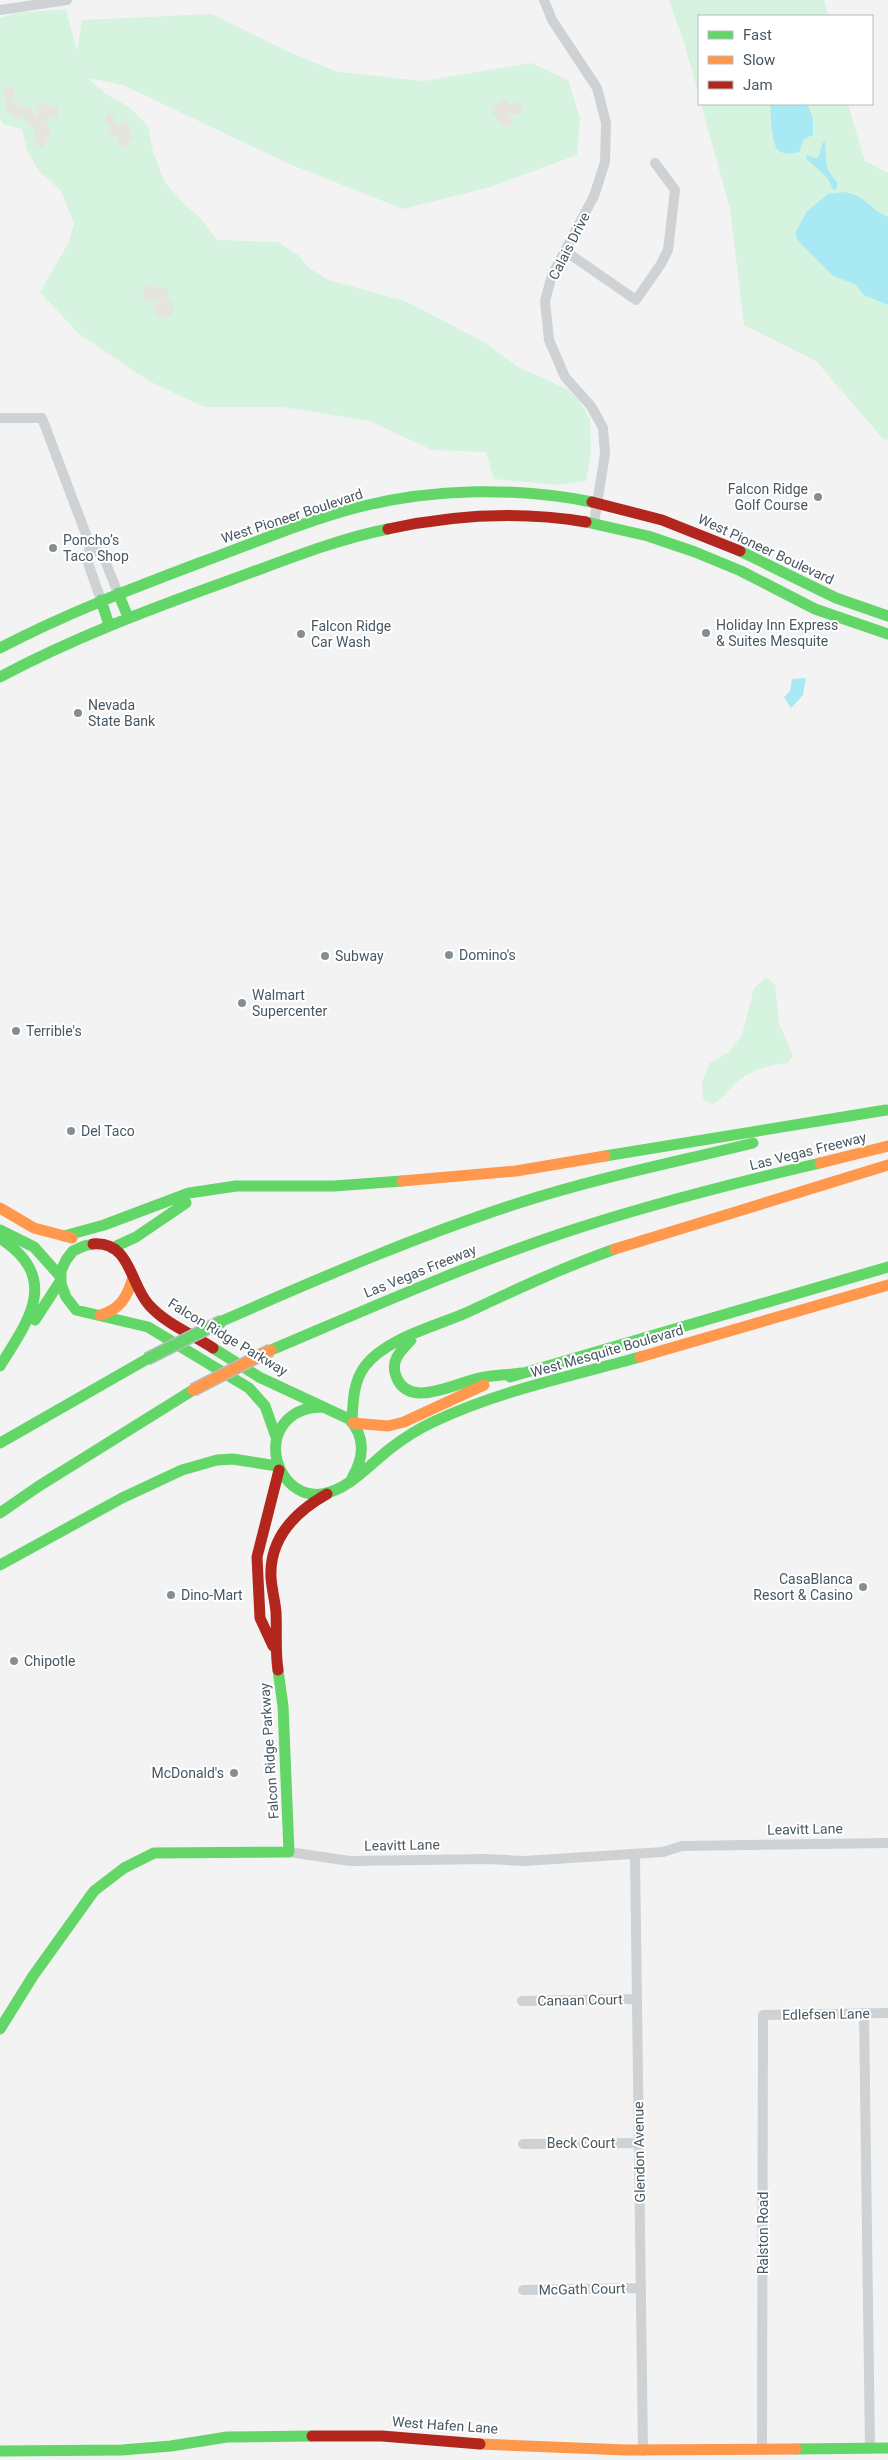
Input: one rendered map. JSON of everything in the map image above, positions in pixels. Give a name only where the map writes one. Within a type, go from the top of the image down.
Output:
[{"type":"main road","name":"West Pioneer Boulevard","points":[[0,648],[36,628],[118,593],[307,524],[360,507],[404,499],[468,493],[534,494],[597,502],[648,516],[704,535],[838,599],[888,616]]},
{"type":"main road","points":[[0,678],[48,651],[128,617],[319,548],[367,534],[420,522],[473,516],[530,517],[594,523],[647,536],[742,571],[821,611],[888,634]]},
{"type":"main road","points":[[118,593],[128,617]]},
{"type":"main road","points":[[102,600],[109,625]]},
{"type":"main road","points":[[64,1236],[104,1225],[190,1193],[236,1186],[334,1186],[439,1179],[516,1171],[887,1109]]},
{"type":"main road","name":"Las Vegas Freeway","points":[[0,1443],[147,1359],[222,1321],[299,1286],[491,1213],[562,1191],[887,1109]]},
{"type":"main road","name":"Las Vegas Freeway","points":[[0,1513],[38,1486],[194,1390],[271,1350],[429,1282],[564,1233],[668,1201],[888,1146]]},
{"type":"main road","points":[[351,1480],[362,1458],[362,1440],[352,1422],[354,1388],[364,1368],[381,1352],[406,1337],[415,1335],[562,1269],[646,1238],[888,1165]]},
{"type":"main road","points":[[0,1366],[28,1333],[59,1279],[66,1260],[73,1252],[93,1244],[107,1246],[136,1237],[204,1192]]},
{"type":"main road","points":[[0,1208],[42,1231],[107,1246]]},
{"type":"main road","name":"Falcon Ridge Parkway","points":[[0,1230],[27,1241],[44,1253],[59,1279],[65,1297],[76,1310],[148,1327],[249,1388],[265,1406],[272,1420],[278,1468],[256,1557],[260,1618],[275,1649]]},
{"type":"main road","points":[[0,1238],[22,1255],[30,1270],[35,1299],[27,1322],[0,1366]]},
{"type":"main road","name":"Falcon Ridge Parkway","points":[[107,1246],[128,1263],[143,1299],[161,1316],[265,1380],[323,1407],[338,1411],[352,1422]]},
{"type":"main road","name":"West Mesquite Boulevard","points":[[352,1422],[388,1426],[404,1422],[466,1391],[521,1373],[888,1267]]},
{"type":"main road","points":[[97,1316],[108,1314],[125,1302],[130,1293],[133,1277]]},
{"type":"main road","name":"West Mesquite Boulevard","points":[[351,1480],[388,1450],[421,1428],[449,1415],[500,1397],[888,1285]]},
{"type":"main road","points":[[415,1335],[401,1349],[396,1357],[394,1368],[395,1377],[400,1386],[409,1392],[421,1393],[482,1377],[521,1373]]},
{"type":"main road","points":[[276,1443],[286,1420],[303,1409],[323,1407]]},
{"type":"main road","points":[[0,1565],[131,1494],[182,1470],[217,1460],[233,1459],[278,1468],[288,1482],[300,1490],[313,1494],[328,1493]]},
{"type":"main road","name":"Falcon Ridge Parkway","points":[[289,1852],[283,1706],[275,1649],[276,1613],[271,1577],[274,1549],[280,1535],[307,1505],[340,1488],[351,1480]]},
{"type":"main road","name":"Leavitt Lane","points":[[0,2029],[33,1976],[94,1890],[124,1868],[154,1853],[188,1851],[289,1852]]},
{"type":"main road","name":"West Hafen Lane","points":[[0,2451],[122,2450],[171,2446],[227,2437],[283,2436],[382,2436],[464,2443],[643,2451],[888,2448]]},
{"type":"street","points":[[0,10],[67,0]]},
{"type":"street","name":"Calais Drive","points":[[544,0],[552,20],[597,88],[606,123],[605,162],[594,196],[552,275],[545,302],[549,340],[565,377],[591,406],[603,428],[605,454],[594,523]]},
{"type":"street","points":[[564,251],[636,300],[661,264],[668,250],[675,190],[655,163]]},
{"type":"street","points":[[0,418],[42,418],[90,545],[104,558],[118,593]]},
{"type":"street","points":[[90,545],[88,563],[102,600]]},
{"type":"street","name":"Leavitt Lane","points":[[289,1852],[350,1861],[487,1859],[524,1861],[663,1852],[682,1846],[888,1843]]},
{"type":"street","name":"Glendon Avenue","points":[[635,1854],[643,2451]]},
{"type":"street","name":"Canaan Court","points":[[522,2001],[637,1999]]},
{"type":"street","points":[[864,2013],[870,2449]]},
{"type":"street","name":"Edlefsen Lane","points":[[763,2015],[888,2013]]},
{"type":"street","name":"Ralston Road","points":[[762,2450],[763,2015]]},
{"type":"street","name":"Beck Court","points":[[523,2144],[639,2143]]},
{"type":"street","name":"McGath Court","points":[[523,2290],[641,2288]]},
{"type":"green space","points":[[669,0],[824,0],[828,15],[698,15],[698,92],[684,42]]},
{"type":"green space","points":[[66,9],[77,51],[82,20],[212,14],[289,52],[338,72],[424,81],[531,63],[568,80],[580,118],[577,155],[490,187],[403,209],[287,163],[123,85],[88,78],[106,94],[129,107],[148,126],[153,152],[165,182],[182,202],[202,220],[217,240],[278,242],[298,255],[309,268],[328,280],[405,301],[484,342],[518,367],[569,390],[580,402],[590,419],[591,453],[586,481],[559,485],[494,479],[486,452],[432,450],[369,421],[283,407],[204,407],[149,381],[79,334],[40,292],[69,242],[74,224],[61,191],[38,170],[27,150],[22,129],[2,124],[0,116],[0,18],[16,13]]},
{"type":"green space","points":[[701,105],[848,105],[865,161],[888,173],[888,440],[883,439],[816,361],[744,325],[730,209]]},
{"type":"green space","points":[[766,977],[775,984],[779,1023],[793,1056],[788,1063],[766,1067],[748,1074],[712,1104],[703,1099],[702,1082],[710,1063],[729,1052],[742,1035],[754,988]]},
{"type":"sand","points":[[6,86],[11,86],[15,91],[12,101],[19,102],[19,108],[24,106],[31,108],[35,116],[37,115],[36,109],[40,104],[45,104],[48,108],[53,105],[58,107],[58,117],[45,120],[51,131],[44,147],[39,147],[34,139],[35,127],[27,124],[24,117],[15,120],[11,113],[7,112],[4,104],[7,98],[3,93]]},
{"type":"sand","points":[[506,99],[509,106],[515,101],[524,107],[520,115],[509,114],[508,116],[514,120],[510,126],[502,125],[492,113],[493,106]]},
{"type":"sand","points":[[107,114],[112,114],[118,127],[122,121],[127,122],[133,138],[126,147],[118,146],[118,136],[114,137],[108,131],[110,126],[105,123]]},
{"type":"sand","points":[[152,284],[158,290],[162,287],[168,290],[168,295],[165,298],[174,303],[172,314],[164,319],[155,315],[152,306],[159,303],[155,300],[148,303],[142,298],[145,285]]},
{"type":"water","points":[[770,105],[807,105],[813,118],[813,135],[804,139],[799,152],[784,153],[776,147]]},
{"type":"water","points":[[825,141],[828,167],[837,182],[837,189],[833,190],[828,179],[806,158],[807,155],[815,158],[819,156],[822,144]]},
{"type":"water","points":[[844,192],[858,196],[881,214],[888,217],[888,305],[864,295],[856,285],[832,275],[799,242],[795,233],[807,211],[828,194]]},
{"type":"water","points":[[806,678],[803,695],[791,708],[784,697],[790,691],[792,679]]},
{"type":"traffic: fast","points":[[0,648],[74,613],[150,582],[299,526],[359,507],[416,496],[475,492],[534,494],[592,502]]},
{"type":"traffic: fast","points":[[586,522],[648,536],[695,552],[741,571],[815,609],[888,634]]},
{"type":"traffic: fast","points":[[0,677],[55,649],[170,602],[327,545],[388,529]]},
{"type":"traffic: fast","points":[[740,551],[836,598],[888,616]]},
{"type":"traffic: fast","points":[[118,593],[128,617]]},
{"type":"traffic: fast","points":[[101,600],[109,625]]},
{"type":"traffic: fast","points":[[605,1156],[886,1110]]},
{"type":"traffic: fast","points":[[222,1321],[445,1228],[522,1202],[579,1185],[753,1143]]},
{"type":"traffic: fast","points":[[271,1350],[453,1274],[563,1233],[691,1195],[820,1163]]},
{"type":"traffic: fast","points":[[64,1236],[104,1225],[189,1193],[236,1186],[334,1186],[402,1181]]},
{"type":"traffic: fast","points":[[112,1248],[136,1237],[186,1203]]},
{"type":"traffic: fast","points":[[0,1230],[34,1247],[59,1275]]},
{"type":"traffic: fast","points":[[0,1238],[19,1253],[30,1268],[34,1284],[34,1300],[29,1316],[0,1366]]},
{"type":"traffic: fast","points":[[93,1244],[73,1251],[61,1271],[61,1284],[66,1297],[76,1310],[148,1327],[249,1388],[265,1406],[276,1437]]},
{"type":"traffic: fast","points":[[352,1421],[354,1392],[361,1372],[374,1356],[386,1348],[399,1340],[468,1312],[577,1263],[615,1249]]},
{"type":"traffic: fast","points":[[510,1377],[888,1267]]},
{"type":"traffic: fast","points":[[35,1320],[59,1283]]},
{"type":"traffic: fast","points":[[147,1359],[222,1321]]},
{"type":"traffic: fast","points":[[411,1340],[395,1360],[394,1365],[396,1376],[402,1386],[411,1391],[421,1393],[433,1392],[479,1378],[521,1373]]},
{"type":"traffic: fast","points":[[213,1348],[259,1377],[349,1419],[355,1426],[361,1440],[361,1455],[352,1478]]},
{"type":"traffic: fast","points":[[323,1407],[306,1409],[291,1416],[277,1436],[277,1460],[282,1472],[289,1482],[309,1494],[322,1494],[350,1482],[406,1437],[458,1411],[535,1385],[640,1357]]},
{"type":"traffic: fast","points":[[0,1443],[147,1359]]},
{"type":"traffic: fast","points":[[0,1513],[39,1486],[193,1390]]},
{"type":"traffic: fast","points":[[0,1565],[122,1498],[182,1470],[217,1460],[233,1459],[277,1466]]},
{"type":"traffic: fast","points":[[0,2029],[33,1976],[94,1891],[124,1868],[154,1853],[289,1852],[283,1706],[278,1670]]},
{"type":"traffic: fast","points":[[0,2451],[122,2450],[171,2446],[227,2437],[312,2436]]},
{"type":"traffic: fast","points":[[796,2449],[888,2448]]},
{"type":"traffic: slow","points":[[820,1163],[888,1146]]},
{"type":"traffic: slow","points":[[402,1181],[516,1171],[605,1156]]},
{"type":"traffic: slow","points":[[615,1249],[888,1165]]},
{"type":"traffic: slow","points":[[0,1208],[34,1228],[72,1238]]},
{"type":"traffic: slow","points":[[100,1315],[118,1306],[126,1296],[133,1277]]},
{"type":"traffic: slow","points":[[640,1357],[888,1285]]},
{"type":"traffic: slow","points":[[193,1390],[271,1350]]},
{"type":"traffic: slow","points":[[353,1423],[388,1426],[404,1422],[484,1385]]},
{"type":"traffic: slow","points":[[480,2444],[626,2450],[796,2449]]},
{"type":"traffic: jam","points":[[592,502],[662,520],[740,551]]},
{"type":"traffic: jam","points":[[388,529],[437,520],[487,516],[537,516],[586,522]]},
{"type":"traffic: jam","points":[[93,1244],[106,1245],[115,1249],[128,1266],[149,1305],[171,1323],[213,1348]]},
{"type":"traffic: jam","points":[[273,1646],[260,1618],[257,1557],[279,1470]]},
{"type":"traffic: jam","points":[[278,1670],[276,1612],[271,1578],[274,1551],[279,1539],[295,1518],[304,1509],[327,1494]]},
{"type":"traffic: jam","points":[[312,2436],[382,2436],[480,2444]]},
{"type":"place","name":"Falcon Ridge Golf Course","points":[[818,497]]},
{"type":"place","name":"Poncho’s Taco Shop","points":[[53,548]]},
{"type":"place","name":"Holiday Inn Express & Suites Mesquite","points":[[706,633]]},
{"type":"place","name":"Falcon Ridge Car Wash","points":[[301,634]]},
{"type":"place","name":"Nevada State Bank","points":[[78,713]]},
{"type":"place","name":"Domino's","points":[[449,955]]},
{"type":"place","name":"Subway","points":[[325,956]]},
{"type":"place","name":"Walmart Supercenter","points":[[242,1003]]},
{"type":"place","name":"Terrible's","points":[[16,1031]]},
{"type":"place","name":"Del Taco","points":[[71,1131]]},
{"type":"place","name":"CasaBlanca Resort & Casino","points":[[863,1587]]},
{"type":"place","name":"Dino-Mart","points":[[171,1595]]},
{"type":"place","name":"Chipotle","points":[[14,1661]]},
{"type":"place","name":"McDonald's","points":[[234,1773]]}]
